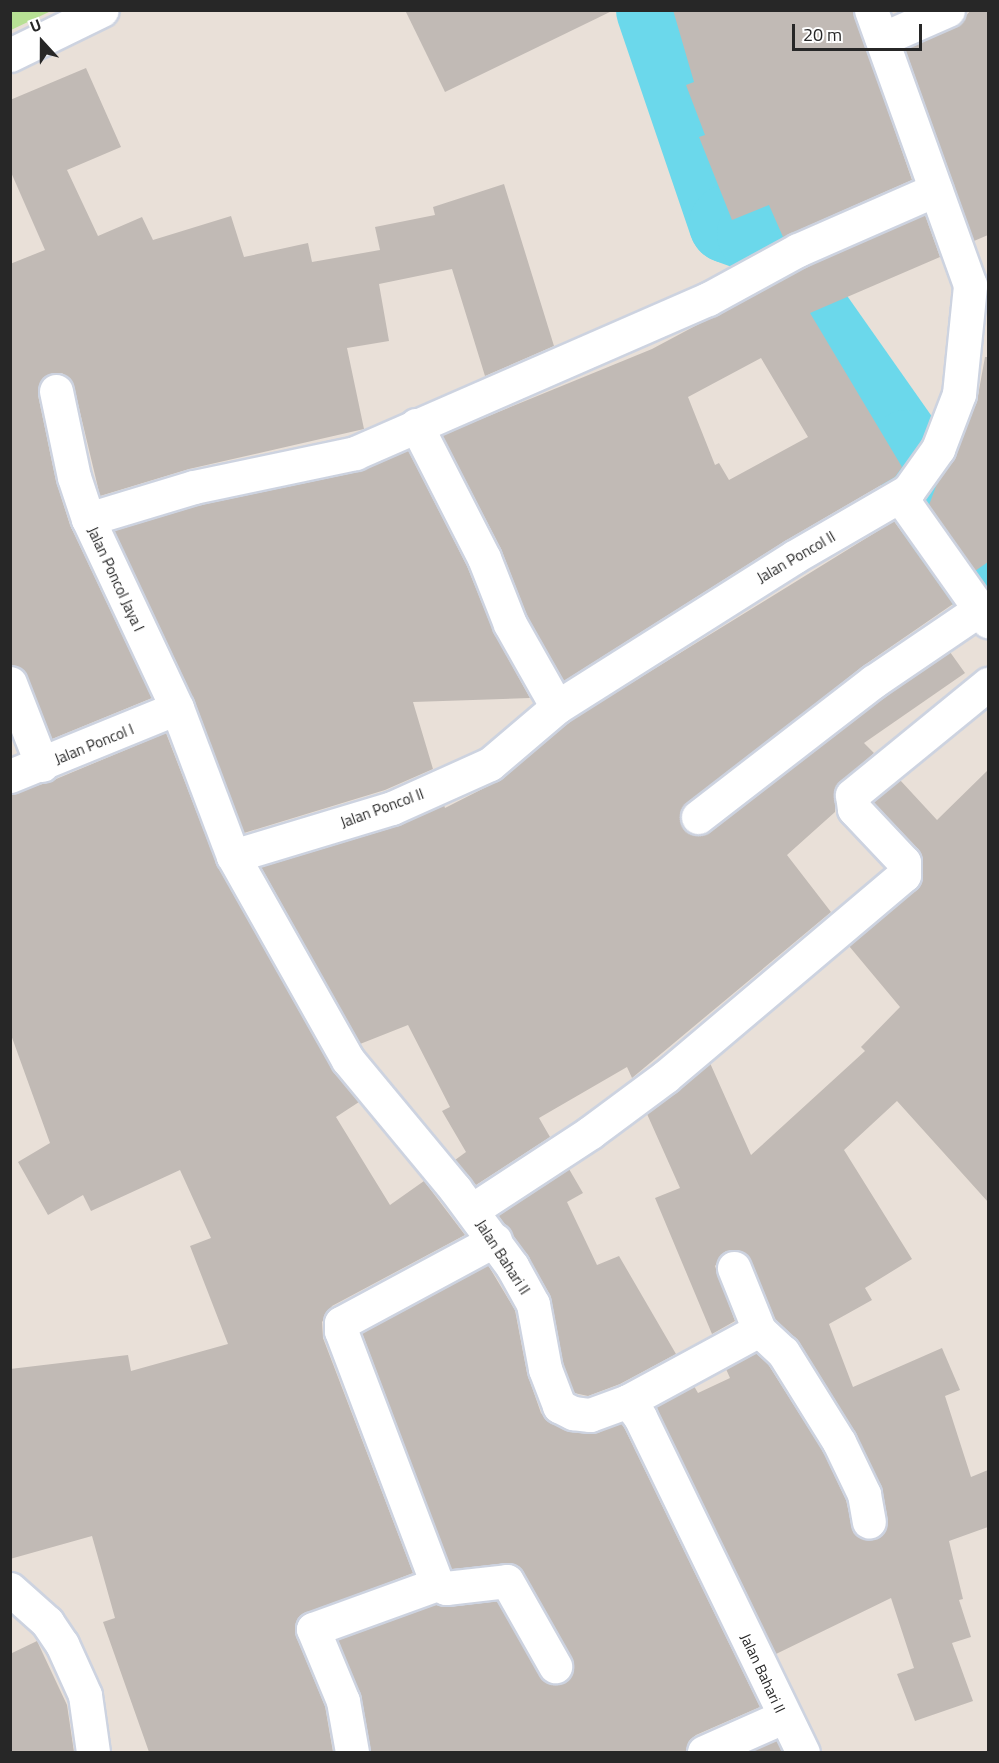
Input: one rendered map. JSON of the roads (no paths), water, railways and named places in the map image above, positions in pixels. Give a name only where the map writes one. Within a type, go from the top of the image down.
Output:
[{"type":"street","points":[[10,55],[102,10]]},
{"type":"street","points":[[876,25],[948,10]]},
{"type":"street","name":"Jalan Poncol II","points":[[232,856],[392,808],[490,764],[557,707],[794,556],[905,495],[929,463],[959,394],[979,294],[935,190],[876,25]]},
{"type":"street","name":"Jalan Poncol Jaya I","points":[[232,856],[177,708],[88,519],[194,487],[355,453],[708,299],[798,250],[935,190]]},
{"type":"street","points":[[56,391],[74,477],[88,519]]},
{"type":"street","points":[[416,425],[484,558],[510,624],[557,707]]},
{"type":"street","points":[[698,817],[874,681],[984,615],[905,495]]},
{"type":"street","points":[[10,683],[42,765]]},
{"type":"street","points":[[472,1210],[591,1132],[665,1077],[904,875],[904,862],[854,809],[852,795],[988,684]]},
{"type":"street","name":"Jalan Poncol I","points":[[10,776],[42,765],[177,708]]},
{"type":"street","name":"Jalan Bahari II","points":[[232,856],[348,1060],[495,1240],[533,1304],[545,1369],[559,1406],[573,1413],[590,1415],[628,1401],[640,1417],[754,1651],[783,1717],[803,1752]]},
{"type":"street","points":[[437,1584],[341,1323],[495,1240]]},
{"type":"street","points":[[734,1268],[759,1330],[783,1352],[839,1442],[864,1494],[869,1522]]},
{"type":"street","points":[[628,1401],[759,1330]]},
{"type":"street","points":[[352,1752],[343,1701],[313,1629],[437,1584],[446,1588],[507,1581],[555,1666]]},
{"type":"street","points":[[10,1589],[47,1622],[62,1644],[85,1695],[93,1752]]},
{"type":"street","points":[[704,1752],[783,1717]]},
{"type":"waterway","points":[[655,10],[728,224],[756,234],[907,449],[936,513],[988,587]]}]
